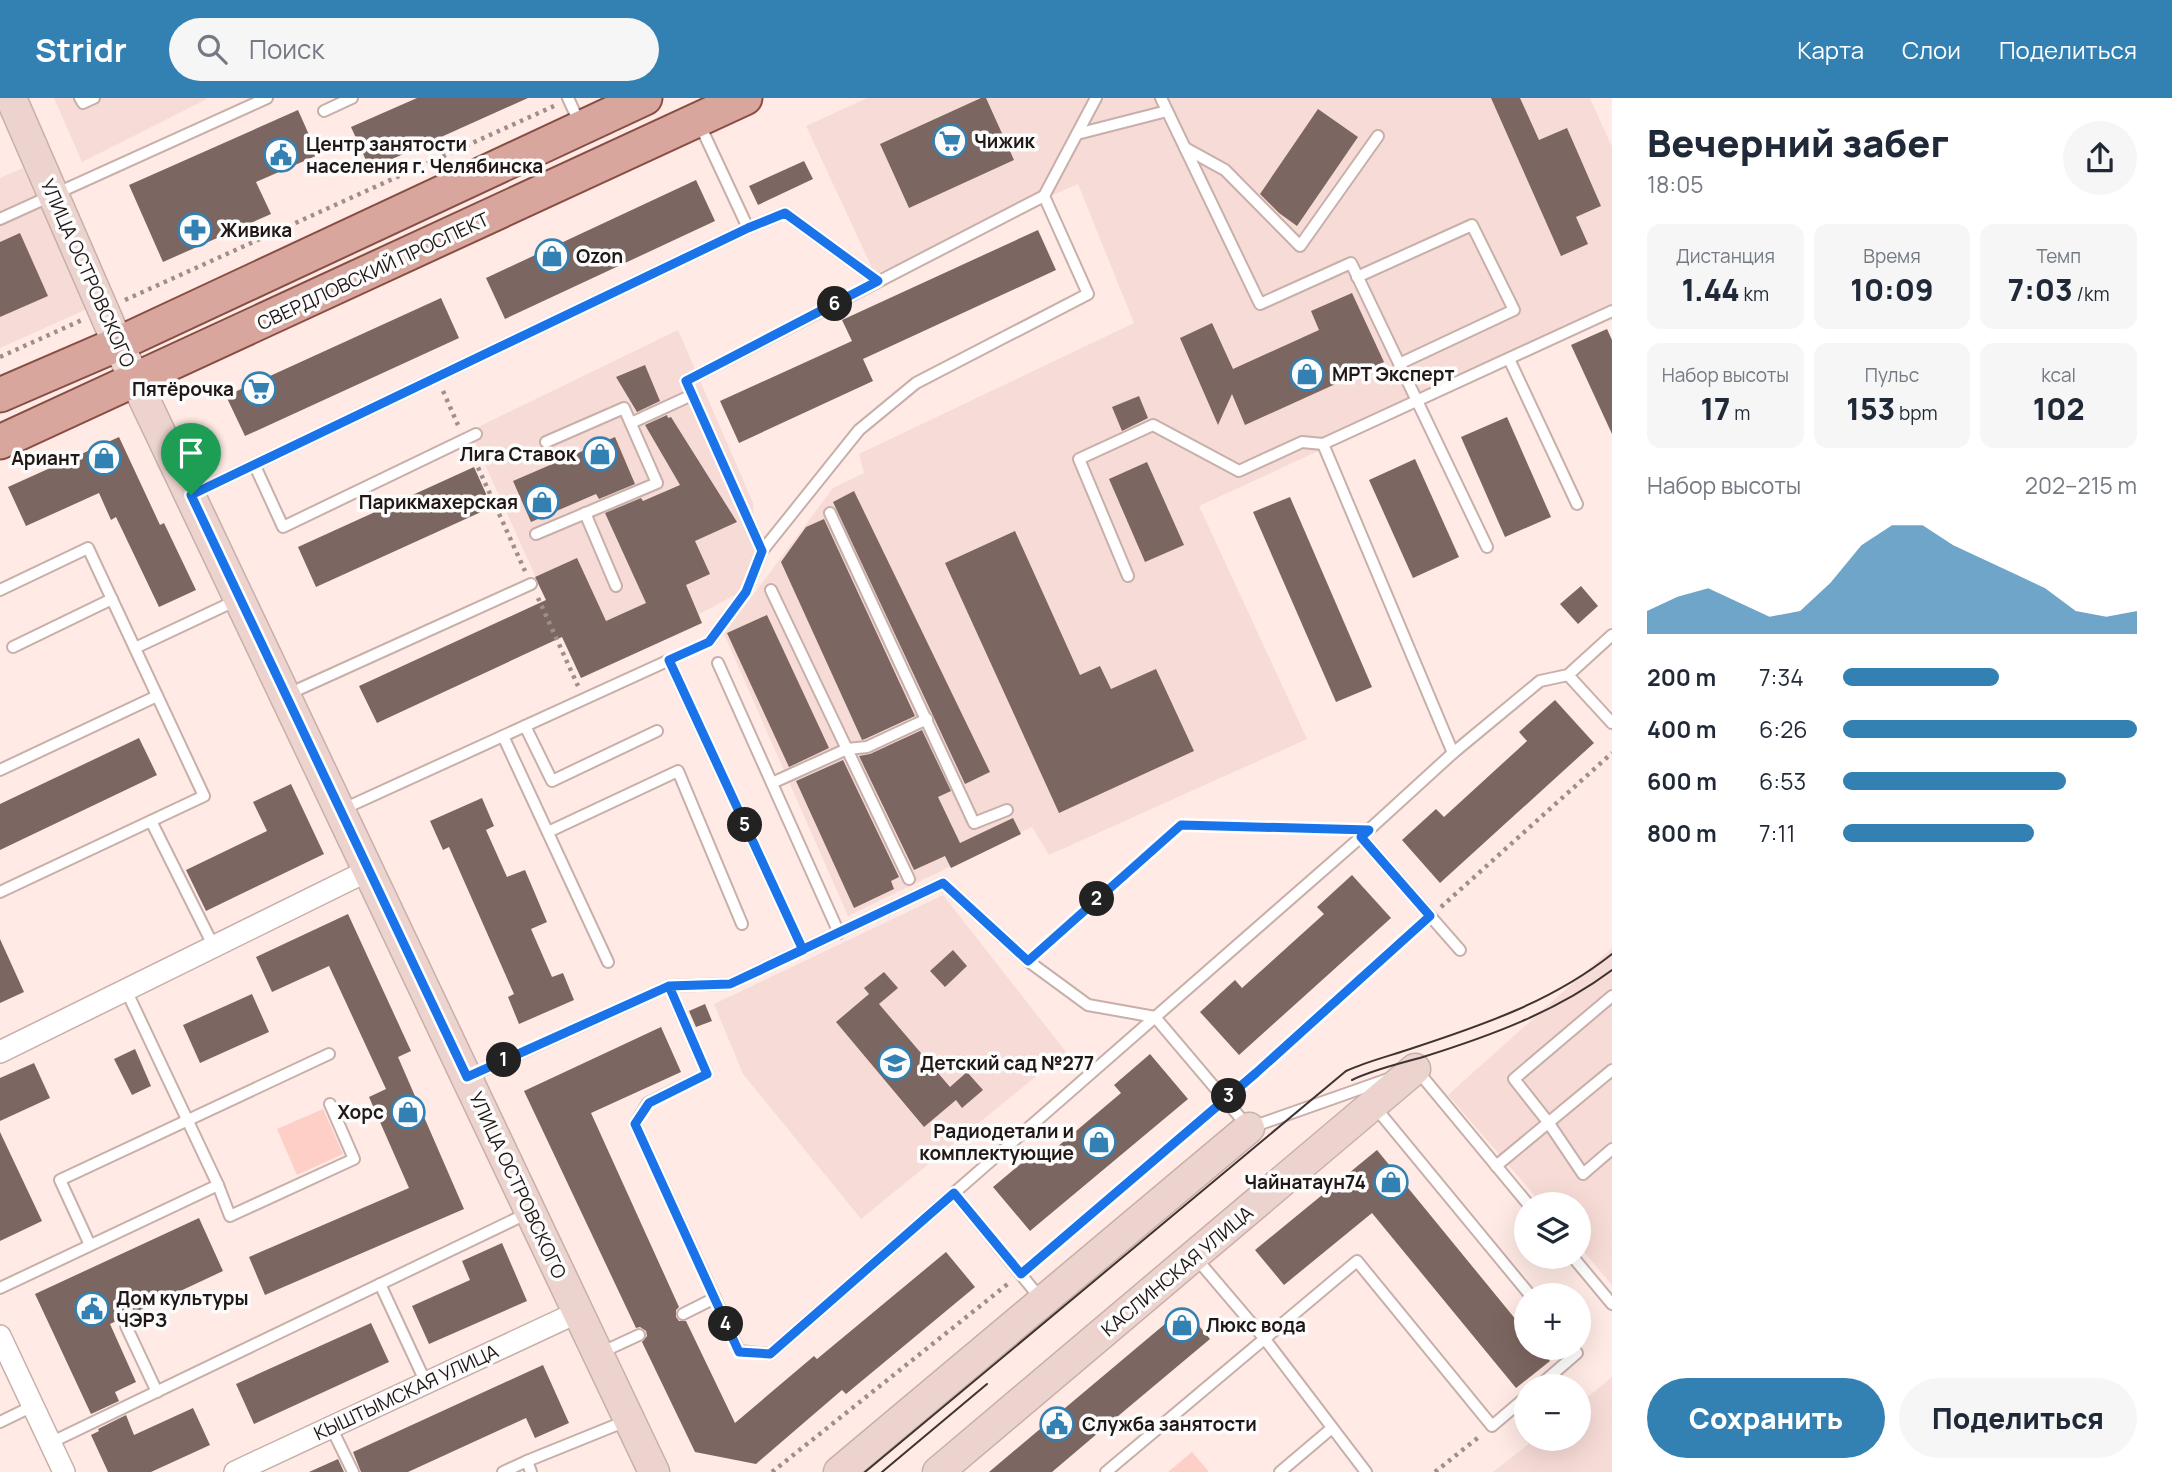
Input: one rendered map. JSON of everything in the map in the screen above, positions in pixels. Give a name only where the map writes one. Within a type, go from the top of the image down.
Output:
[{"type":"main road","points":[[0,396],[118,344],[573,109],[645,98]]},
{"type":"main road","name":"СВЕРДЛОВСКИЙ ПРОСПЕКТ","points":[[0,442],[745,98]]},
{"type":"street","name":"УЛИЦА ОСТРОВСКОГО","points":[[10,98],[135,381],[654,1472]]},
{"type":"street","points":[[0,1052],[369,870]]},
{"type":"street","name":"КАСЛИНСКАЯ УЛИЦА","points":[[938,1472],[1415,1069]]},
{"type":"street","points":[[839,1472],[1249,1128]]},
{"type":"street","name":"КЫШТЫМСКАЯ УЛИЦА","points":[[235,1472],[578,1312]]},
{"type":"street","points":[[0,1336],[64,1472]]},
{"type":"lane","points":[[80,98],[83,103],[94,98]]},
{"type":"lane","points":[[0,219],[267,98]]},
{"type":"lane","points":[[324,111],[352,98]]},
{"type":"lane","points":[[762,551],[686,381],[1044,196],[1096,98]]},
{"type":"lane","points":[[1161,98],[1260,304],[1351,263],[1488,547]]},
{"type":"lane","points":[[1077,134],[1167,111]]},
{"type":"lane","points":[[698,120],[748,228]]},
{"type":"lane","points":[[1185,148],[1225,170],[1300,246],[1378,136]]},
{"type":"lane","points":[[341,810],[709,642],[746,592],[762,551],[859,430],[916,383],[1088,294],[1044,196]]},
{"type":"lane","points":[[191,495],[748,228],[785,213],[878,281]]},
{"type":"lane","points":[[1357,277],[1472,225],[1514,310],[1399,364]]},
{"type":"lane","points":[[1128,576],[1079,459],[1153,425],[1239,471],[1302,442],[1323,444],[1612,311]]},
{"type":"lane","points":[[1508,359],[1577,504]]},
{"type":"lane","points":[[631,423],[692,396]]},
{"type":"lane","points":[[536,534],[657,482],[624,408],[546,442]]},
{"type":"lane","points":[[255,466],[283,527],[477,434]]},
{"type":"lane","points":[[1323,444],[1453,753]]},
{"type":"lane","points":[[584,513],[616,586]]},
{"type":"lane","points":[[830,513],[974,822],[1007,810]]},
{"type":"lane","points":[[0,590],[88,548],[204,796],[0,892]]},
{"type":"lane","points":[[286,695],[531,584]]},
{"type":"lane","points":[[771,590],[909,879]]},
{"type":"lane","points":[[135,649],[240,598]]},
{"type":"lane","points":[[13,647],[112,599]]},
{"type":"lane","points":[[669,986],[707,1074],[649,1103],[635,1124],[739,1352],[770,1354],[1365,834],[1453,753],[1539,681],[1568,675],[1612,635]]},
{"type":"lane","points":[[669,660],[803,950]]},
{"type":"lane","points":[[718,663],[839,933]]},
{"type":"lane","points":[[1568,675],[1612,723]]},
{"type":"lane","points":[[0,770],[157,696]]},
{"type":"lane","points":[[772,783],[847,749],[867,747],[927,719]]},
{"type":"lane","points":[[525,726],[552,781],[657,731]]},
{"type":"lane","points":[[503,736],[608,962]]},
{"type":"lane","points":[[548,832],[678,771],[742,924]]},
{"type":"lane","points":[[151,821],[214,947]]},
{"type":"lane","points":[[1365,834],[1460,950]]},
{"type":"lane","points":[[467,1077],[669,986],[730,984],[943,883],[1028,961],[1088,1005],[1155,1017],[1249,1128],[1415,1069],[1518,1192]]},
{"type":"lane","points":[[126,990],[230,1216],[354,1159],[330,1104]]},
{"type":"lane","points":[[1612,996],[1514,1079],[1548,1122],[1583,1174],[1612,1149]]},
{"type":"lane","points":[[90,1245],[60,1180],[329,1054]]},
{"type":"lane","points":[[1496,1166],[1612,1070]]},
{"type":"lane","points":[[1373,1104],[1520,1283]]},
{"type":"lane","points":[[0,1288],[218,1185]]},
{"type":"lane","points":[[954,1193],[1043,1301]]},
{"type":"lane","points":[[50,1443],[531,1211]]},
{"type":"lane","points":[[1194,1256],[1264,1339],[1366,1472]]},
{"type":"lane","points":[[1105,1472],[1357,1261],[1492,1426],[1514,1407]]},
{"type":"lane","points":[[1583,1269],[1612,1304]]},
{"type":"lane","points":[[380,1284],[426,1383]]},
{"type":"lane","points":[[683,1314],[715,1298]]},
{"type":"lane","points":[[126,1326],[157,1392]]},
{"type":"lane","points":[[599,1353],[639,1335]]},
{"type":"lane","points":[[1553,1374],[1569,1360]]},
{"type":"lane","points":[[0,1422],[33,1406]]},
{"type":"lane","points":[[503,1472],[529,1466],[629,1420]]},
{"type":"lane","points":[[331,1427],[353,1472]]},
{"type":"lane","points":[[1280,1472],[1332,1428]]},
{"type":"path","points":[[0,357],[573,109]]},
{"type":"path","points":[[437,378],[465,440]]},
{"type":"path","points":[[772,1472],[1021,1274],[1225,1099],[1612,753]]},
{"type":"path","points":[[1028,961],[1181,825],[1365,834]]},
{"type":"path","points":[[1435,1472],[1492,1426]]},
{"type":"shaded area","points":[[54,98],[206,98],[207,99],[82,162]]},
{"type":"shaded area","points":[[867,98],[1590,98],[1612,147],[1612,316],[1199,506],[1307,739],[1049,855],[1032,827],[848,916],[724,634],[833,488],[864,473],[859,454],[1134,323],[1078,184],[875,274],[806,126]]},
{"type":"shaded area","points":[[23,168],[87,309],[0,348],[0,178]]},
{"type":"shaded area","points":[[678,330],[753,503],[757,583],[581,678],[470,431]]},
{"type":"shaded area","name":"Детский сад №277","points":[[943,895],[1066,1052],[861,1219],[743,1074],[714,1004]]},
{"type":"shaded area","points":[[1612,948],[1612,1285],[1591,1260],[1591,1192],[1532,1192],[1448,1095]]},
{"type":"shaded area","points":[[323,1109],[343,1154],[297,1175],[277,1129]]},
{"type":"shaded area","points":[[1612,1377],[1612,1472],[1493,1472],[1520,1451],[1591,1451],[1591,1394]]},
{"type":"shaded area","points":[[1192,1452],[1209,1472],[1168,1472]]},
{"type":"building","points":[[417,98],[528,98],[370,169],[351,127]]},
{"type":"building","points":[[986,98],[1014,160],[909,208],[880,144]]},
{"type":"building","points":[[1491,98],[1520,98],[1539,140],[1567,128],[1601,206],[1576,217],[1588,244],[1561,256]]},
{"type":"building","points":[[1318,109],[1358,137],[1297,226],[1260,194]]},
{"type":"building","points":[[298,110],[318,155],[256,182],[271,214],[163,262],[129,185]]},
{"type":"building","points":[[804,161],[813,179],[758,205],[749,186]]},
{"type":"building","points":[[696,180],[715,221],[505,319],[486,278]]},
{"type":"building","points":[[1038,230],[1056,270],[863,359],[873,381],[739,443],[720,401],[852,341],[842,320]]},
{"type":"building","points":[[20,233],[48,296],[0,317],[0,242]]},
{"type":"building","points":[[1352,293],[1384,362],[1245,425],[1232,394],[1218,425],[1180,338],[1212,323],[1233,369],[1319,330],[1311,311]]},
{"type":"building","points":[[441,298],[459,338],[245,436],[226,396]]},
{"type":"building","points":[[1607,329],[1612,340],[1612,434],[1571,345]]},
{"type":"building","points":[[645,365],[660,401],[637,412],[616,377]]},
{"type":"building","points":[[1139,396],[1148,418],[1122,431],[1112,407]]},
{"type":"building","points":[[667,415],[668,418],[671,417],[737,522],[695,541],[710,574],[686,585],[702,623],[581,678],[562,637],[377,723],[359,686],[546,600],[535,577],[577,558],[606,621],[646,603],[605,513],[680,485],[645,425]]},
{"type":"building","points":[[1507,417],[1551,517],[1505,537],[1461,437]]},
{"type":"building","points":[[119,437],[160,525],[164,523],[196,590],[159,607],[116,517],[111,520],[99,493],[26,526],[8,487]]},
{"type":"building","points":[[615,437],[635,484],[599,499],[596,494],[531,522],[513,481]]},
{"type":"building","points":[[1415,459],[1459,557],[1413,578],[1369,480]]},
{"type":"building","points":[[1147,462],[1184,545],[1145,562],[1109,479]]},
{"type":"building","points":[[474,467],[492,507],[316,587],[298,547]]},
{"type":"building","points":[[854,491],[990,772],[965,784],[833,502]]},
{"type":"building","points":[[1290,497],[1372,687],[1336,702],[1253,512]]},
{"type":"building","points":[[824,519],[915,716],[862,740],[781,562],[806,527]]},
{"type":"building","points":[[1015,531],[1080,675],[1100,666],[1111,689],[1156,669],[1194,751],[1059,813],[945,563]]},
{"type":"building","points":[[1581,586],[1598,606],[1578,624],[1560,604]]},
{"type":"building","points":[[767,615],[829,748],[789,767],[727,633]]},
{"type":"building","points":[[1555,700],[1594,743],[1440,883],[1402,840],[1436,809],[1444,817],[1527,741],[1519,732]]},
{"type":"building","points":[[922,730],[951,791],[938,797],[960,843],[1013,818],[1021,834],[951,868],[945,856],[914,870],[859,756],[870,754]]},
{"type":"building","points":[[139,738],[157,775],[0,850],[0,804]]},
{"type":"building","points":[[843,760],[899,877],[891,881],[894,889],[854,908],[796,781]]},
{"type":"building","points":[[291,784],[324,854],[206,911],[186,870],[267,831],[253,802]]},
{"type":"building","points":[[482,798],[494,826],[486,830],[507,877],[525,870],[547,922],[531,929],[552,977],[563,973],[574,1000],[519,1024],[508,997],[514,994],[449,847],[443,850],[430,821]]},
{"type":"building","points":[[1352,875],[1391,918],[1239,1055],[1200,1012],[1235,980],[1242,988],[1324,914],[1317,907]]},
{"type":"building","points":[[348,914],[411,1051],[398,1057],[464,1209],[265,1295],[249,1257],[409,1188],[369,1097],[386,1089],[329,966],[272,992],[256,957]]},
{"type":"building","points":[[0,939],[24,992],[0,1003]]},
{"type":"building","points":[[953,950],[967,966],[945,987],[930,971]]},
{"type":"building","points":[[884,972],[898,988],[879,1004],[950,1087],[967,1072],[983,1090],[962,1108],[956,1100],[924,1127],[836,1022],[869,994],[864,988]]},
{"type":"building","points":[[252,994],[269,1032],[200,1063],[183,1025]]},
{"type":"building","points":[[705,1004],[712,1021],[696,1027],[689,1011]]},
{"type":"building","points":[[661,1027],[681,1072],[591,1113],[679,1307],[676,1317],[679,1321],[686,1321],[735,1423],[814,1356],[817,1359],[946,1252],[975,1287],[846,1394],[842,1390],[756,1464],[695,1452],[642,1342],[647,1336],[646,1331],[640,1327],[636,1328],[524,1091]]},
{"type":"building","points":[[135,1049],[151,1086],[132,1095],[114,1059]]},
{"type":"building","points":[[1150,1054],[1188,1099],[1030,1231],[993,1187],[1030,1156],[1037,1164],[1121,1093],[1114,1085]]},
{"type":"building","points":[[34,1063],[50,1098],[0,1121],[0,1078]]},
{"type":"building","points":[[0,1132],[42,1221],[0,1241]]},
{"type":"building","points":[[1377,1150],[1514,1317],[1514,1360],[1550,1361],[1534,1374],[1514,1374],[1514,1386],[1372,1213],[1284,1285],[1255,1250]]},
{"type":"building","name":"Дом культуры ЧЭРЗ","points":[[199,1218],[223,1271],[110,1324],[136,1382],[115,1392],[119,1401],[91,1414],[35,1294]]},
{"type":"building","points":[[502,1243],[527,1301],[429,1344],[412,1306],[470,1280],[462,1261]]},
{"type":"building","points":[[1184,1308],[1210,1339],[1052,1472],[989,1472]]},
{"type":"building","points":[[371,1323],[389,1362],[254,1424],[236,1384]]},
{"type":"building","points":[[543,1365],[569,1423],[535,1438],[526,1418],[408,1472],[361,1472],[353,1452]]},
{"type":"building","points":[[193,1408],[210,1445],[151,1472],[108,1472],[91,1435],[99,1431],[98,1429],[126,1415],[134,1435]]},
{"type":"building","points":[[338,1459],[344,1472],[309,1472]]},
{"type":"tram line","points":[[865,1472],[1346,1071],[1517,1010],[1566,985],[1612,954]]},
{"type":"tram line","points":[[1352,1080],[1522,1021],[1591,985],[1612,970]]},
{"type":"tram line","points":[[882,1472],[987,1384]]},
{"type":"place","name":"Чижик","points":[[950,141]]},
{"type":"place","name":"Центр занятости населения г. Челябинска","points":[[281,155]]},
{"type":"place","name":"Живика","points":[[195,230]]},
{"type":"place","name":"Ozon","points":[[552,256]]},
{"type":"place","name":"МРТ Эксперт","points":[[1307,374]]},
{"type":"place","name":"Пятёрочка","points":[[259,389]]},
{"type":"place","name":"Лига Ставок","points":[[600,454]]},
{"type":"place","name":"Ариант","points":[[104,458]]},
{"type":"place","name":"Парикмахерская","points":[[542,502]]},
{"type":"place","name":"Детский сад №277","points":[[895,1063]]},
{"type":"place","name":"Хорс","points":[[408,1112]]},
{"type":"place","name":"Радиодетали и комплектующие","points":[[1099,1142]]},
{"type":"place","name":"Чайнатаун74","points":[[1391,1182]]},
{"type":"place","name":"Дом культуры ЧЭРЗ","points":[[92,1309]]},
{"type":"place","name":"Люкс вода","points":[[1182,1325]]},
{"type":"place","name":"Служба занятости","points":[[1057,1424]]},
{"type":"route","points":[[191,495],[467,1077],[669,986],[730,984],[803,950],[839,933],[943,883],[1028,961],[1181,825],[1369,830],[1361,837],[1430,916],[1256,1073],[1021,1274],[954,1193],[770,1354],[739,1352],[635,1124],[649,1103],[707,1074],[669,986],[730,984],[803,950],[669,660],[709,642],[746,592],[762,551],[686,381],[878,281],[785,213],[748,228],[191,495]]}]
